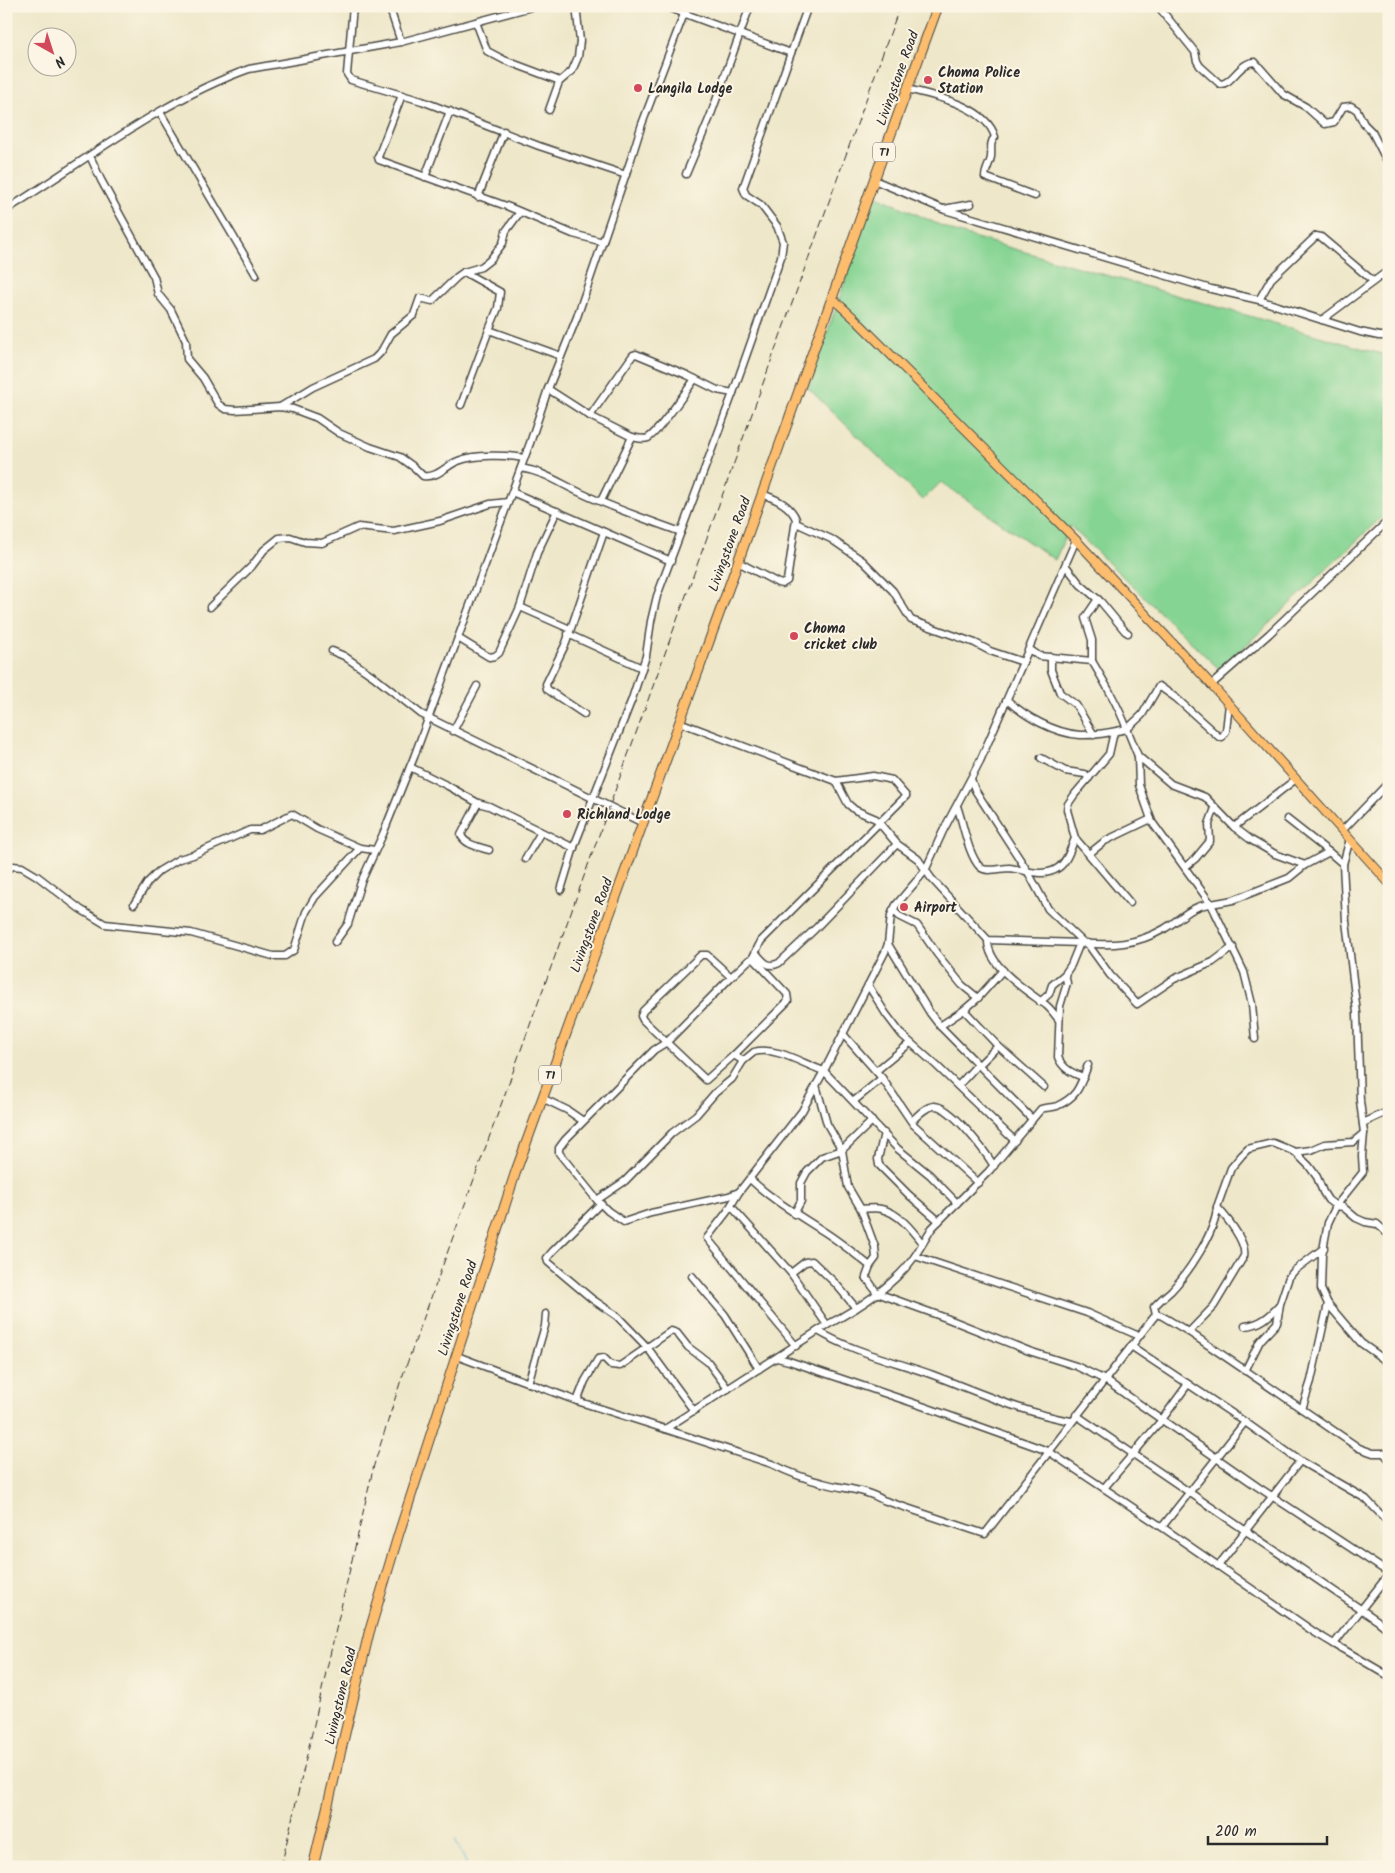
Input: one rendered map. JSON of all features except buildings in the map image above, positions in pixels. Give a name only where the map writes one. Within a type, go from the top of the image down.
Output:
[{"type":"highway","name":"Livingstone Road","points":[[314,1867],[369,1633],[399,1533],[516,1171],[938,6]]},
{"type":"main road","points":[[832,298],[1076,540],[1211,685],[1389,883]]},
{"type":"street","points":[[353,6],[347,74],[351,80],[402,95],[504,131],[539,146],[626,175]]},
{"type":"street","points":[[389,6],[401,42]]},
{"type":"street","points":[[6,210],[160,112],[213,83],[249,69],[401,42],[535,6]]},
{"type":"street","points":[[549,110],[560,81],[572,71],[578,57],[580,41],[576,6]]},
{"type":"street","points":[[664,6],[791,53]]},
{"type":"street","points":[[335,942],[348,924],[361,882],[410,767],[521,468],[548,389],[577,316],[642,124],[687,6]]},
{"type":"street","points":[[686,174],[710,117],[750,6]]},
{"type":"street","points":[[561,890],[574,848],[646,656],[657,596],[766,304],[781,257],[784,242],[777,226],[761,205],[746,195],[743,188],[808,6]]},
{"type":"street","points":[[1158,6],[1195,52],[1197,61],[1202,68],[1220,84],[1226,83],[1248,62],[1255,62],[1283,94],[1302,104],[1325,124],[1334,122],[1343,107],[1351,106],[1357,110],[1364,124],[1371,130],[1389,165]]},
{"type":"street","points":[[476,22],[486,51],[504,60],[560,81]]},
{"type":"street","points":[[907,89],[961,106],[983,119],[994,132],[995,137],[992,140],[991,156],[985,177],[1035,196]]},
{"type":"street","points":[[402,95],[378,159],[520,212],[573,234],[603,242]]},
{"type":"street","points":[[160,112],[256,275]]},
{"type":"street","points":[[425,177],[450,112]]},
{"type":"street","points":[[478,197],[504,131]]},
{"type":"street","points":[[90,156],[154,277],[158,294],[171,310],[186,341],[186,359],[203,378],[218,404],[225,409],[280,407],[293,409],[317,418],[339,433],[370,447],[400,457],[423,476],[436,475],[458,461],[511,456],[524,458]]},
{"type":"street","points":[[874,180],[943,209],[1211,289],[1259,300],[1360,332],[1378,336],[1389,336]]},
{"type":"street","points":[[943,209],[971,204]]},
{"type":"street","points":[[280,407],[313,387],[374,359],[391,334],[414,315],[420,298],[432,301],[464,272],[481,266],[490,260],[503,243],[506,231],[520,212]]},
{"type":"street","points":[[1259,300],[1271,279],[1316,236],[1321,237],[1373,281]]},
{"type":"street","points":[[1322,320],[1389,270]]},
{"type":"street","points":[[461,405],[498,308],[501,295],[500,292],[464,272]]},
{"type":"street","points":[[489,330],[561,356]]},
{"type":"street","points":[[590,416],[616,382],[633,355],[636,354],[717,390],[733,393]]},
{"type":"street","points":[[548,389],[590,416],[632,437],[642,439],[649,438],[672,411],[694,379]]},
{"type":"street","points":[[601,501],[632,437]]},
{"type":"street","points":[[521,468],[537,470],[581,493],[648,522],[681,532]]},
{"type":"street","points":[[512,492],[671,561]]},
{"type":"street","points":[[738,562],[778,583],[785,583],[788,578],[788,565],[796,523],[794,515],[781,502],[762,494]]},
{"type":"street","points":[[210,607],[252,566],[264,550],[279,538],[290,537],[305,542],[322,542],[358,527],[399,530],[450,519],[490,504],[508,502]]},
{"type":"street","points":[[458,638],[489,657],[497,655],[502,649],[520,607],[537,553],[557,511]]},
{"type":"street","points":[[1211,685],[1269,634],[1389,520]]},
{"type":"street","points":[[796,523],[831,539],[863,561],[898,597],[911,620],[1023,662]]},
{"type":"street","points":[[584,714],[551,692],[546,686],[563,650],[604,532]]},
{"type":"street","points":[[796,1346],[707,1238],[739,1192],[792,1124],[824,1071],[888,944],[889,920],[893,910],[925,871],[971,779],[1076,540]]},
{"type":"street","points":[[1066,566],[1080,584],[1098,599],[1125,631],[1128,632]]},
{"type":"street","points":[[1098,599],[1088,610],[1085,618],[1092,640],[1092,661],[1103,684],[1115,700],[1138,756],[1139,785],[1151,819],[1164,841],[1211,904],[1244,972],[1250,991],[1255,1039]]},
{"type":"street","points":[[520,607],[642,668]]},
{"type":"street","points":[[1029,649],[1039,656],[1092,661]]},
{"type":"street","points":[[332,651],[344,656],[428,717],[453,731],[643,823]]},
{"type":"street","points":[[1051,657],[1053,676],[1060,693],[1076,705],[1094,735]]},
{"type":"street","points":[[453,731],[477,686]]},
{"type":"street","points":[[1007,700],[1034,721],[1080,735],[1094,735],[1127,729],[1142,715],[1159,686],[1176,698],[1219,737],[1222,737],[1226,731],[1228,704]]},
{"type":"street","points":[[679,722],[836,781],[873,776],[892,780],[906,796],[762,941],[754,956],[667,1042],[654,1050],[583,1121],[558,1150],[559,1154],[599,1202],[624,1222],[651,1213],[729,1196],[739,1192]]},
{"type":"street","points":[[1114,732],[1109,754],[1068,804],[1068,810],[1075,838],[1090,853],[1130,903]]},
{"type":"street","points":[[1138,756],[1171,784],[1200,794],[1234,827],[1271,852],[1305,865]]},
{"type":"street","points":[[1041,758],[1065,771],[1085,774],[1089,778]]},
{"type":"street","points":[[410,767],[478,803],[489,806],[574,848]]},
{"type":"street","points":[[971,779],[975,790],[1028,872],[1048,909],[1084,943],[1118,985],[1137,1004],[1174,979],[1213,962],[1233,947]]},
{"type":"street","points":[[1234,827],[1296,779]]},
{"type":"street","points":[[836,781],[848,804],[855,810],[870,815],[879,822],[897,844],[918,859],[925,871],[988,940],[988,947],[1003,970],[1047,1006],[1059,1020]]},
{"type":"street","points":[[1342,831],[1389,782]]},
{"type":"street","points":[[478,803],[461,835],[463,839],[472,844],[489,850]]},
{"type":"street","points":[[956,806],[962,821],[965,837],[979,867],[986,870],[1008,868],[1028,872],[1051,871],[1060,867],[1069,853],[1075,838]]},
{"type":"street","points":[[1185,867],[1195,859],[1210,841],[1210,824],[1215,808]]},
{"type":"street","points":[[134,904],[154,876],[178,859],[193,855],[250,830],[260,830],[292,814],[316,829],[360,848],[375,850]]},
{"type":"street","points":[[1090,853],[1105,841],[1151,819]]},
{"type":"street","points":[[1287,819],[1343,864]]},
{"type":"street","points":[[525,859],[541,832]]},
{"type":"street","points":[[1350,840],[1343,864],[1346,921],[1357,1013],[1359,1081],[1364,1134],[1363,1172],[1336,1206],[1328,1223],[1324,1248],[1322,1289],[1328,1304],[1361,1343],[1389,1363]]},
{"type":"street","points":[[754,956],[767,965],[773,966],[779,963],[815,929],[897,844]]},
{"type":"street","points":[[6,868],[13,866],[22,867],[37,876],[80,909],[105,924],[191,933],[273,956],[285,956],[294,950],[306,912],[315,897],[360,848]]},
{"type":"street","points":[[988,940],[1084,943],[1135,942],[1165,928],[1195,908],[1233,900],[1289,878],[1305,865],[1328,852]]},
{"type":"street","points":[[893,910],[899,916],[917,925],[954,976],[978,998]]},
{"type":"street","points":[[1040,1002],[1049,994],[1052,985],[1065,974],[1084,943]]},
{"type":"street","points":[[888,944],[940,1026],[1032,1119]]},
{"type":"street","points":[[731,977],[707,955],[701,955],[641,1014],[642,1018],[706,1080],[734,1055],[789,999],[787,994],[754,956]]},
{"type":"street","points":[[940,1026],[978,998],[1003,970]]},
{"type":"street","points":[[1065,974],[1067,983],[1060,1006],[1058,1059],[1069,1070],[1084,1077]]},
{"type":"street","points":[[868,985],[893,1024],[910,1043],[1015,1141]]},
{"type":"street","points":[[964,1010],[998,1046],[1044,1087]]},
{"type":"street","points":[[843,1034],[882,1078],[922,1133],[978,1183]]},
{"type":"street","points":[[876,1071],[910,1043]]},
{"type":"street","points":[[958,1086],[998,1046]]},
{"type":"street","points":[[694,1411],[647,1347],[617,1316],[592,1299],[548,1262],[547,1258],[599,1202],[626,1181],[672,1133],[696,1115],[715,1093],[732,1079],[743,1062],[754,1052],[762,1051],[796,1058],[824,1071],[898,1149],[930,1175],[957,1203]]},
{"type":"street","points":[[734,1055],[743,1062]]},
{"type":"street","points":[[665,1429],[877,1293],[905,1268],[915,1256],[932,1228],[994,1166],[1032,1119],[1044,1108],[1056,1107],[1076,1094],[1088,1065]]},
{"type":"street","points":[[854,1101],[882,1078]]},
{"type":"street","points":[[816,1085],[827,1124],[842,1150],[848,1188],[861,1209],[875,1247],[876,1258],[870,1266],[866,1279],[877,1293],[1029,1351],[1076,1366],[1105,1380],[1161,1421],[1389,1574],[1334,1644]]},
{"type":"street","points":[[542,1098],[567,1110],[583,1121]]},
{"type":"street","points":[[912,1121],[927,1108],[934,1106],[945,1109],[973,1136],[994,1166]]},
{"type":"street","points":[[1363,1122],[1389,1110]]},
{"type":"street","points":[[794,1214],[801,1201],[801,1183],[807,1172],[822,1157],[842,1150],[872,1121]]},
{"type":"street","points":[[884,1133],[878,1160],[881,1168],[939,1220]]},
{"type":"street","points":[[1295,1152],[1311,1150],[1326,1144],[1353,1142],[1364,1134]]},
{"type":"street","points":[[1156,1314],[1154,1307],[1179,1281],[1210,1234],[1217,1216],[1217,1207],[1231,1168],[1248,1149],[1273,1143],[1295,1152],[1310,1166],[1328,1200],[1336,1206],[1343,1207],[1360,1220],[1377,1224],[1389,1235]]},
{"type":"street","points":[[750,1179],[763,1192],[794,1214],[827,1233],[870,1266]]},
{"type":"street","points":[[731,1206],[791,1273],[827,1324]]},
{"type":"street","points":[[1189,1332],[1214,1306],[1245,1252],[1239,1238],[1217,1207]]},
{"type":"street","points":[[861,1209],[880,1208],[887,1210],[906,1224],[922,1243]]},
{"type":"street","points":[[1246,1371],[1260,1341],[1278,1323],[1279,1306],[1289,1277],[1295,1270],[1324,1248]]},
{"type":"street","points":[[915,1256],[1087,1313],[1139,1336]]},
{"type":"street","points":[[791,1273],[805,1262],[812,1261],[836,1284],[856,1308]]},
{"type":"street","points":[[692,1276],[730,1322],[759,1369]]},
{"type":"street","points":[[1302,1409],[1308,1392],[1328,1304]]},
{"type":"street","points":[[1245,1326],[1254,1326],[1264,1320],[1279,1306]]},
{"type":"street","points":[[528,1383],[545,1326],[546,1314]]},
{"type":"street","points":[[457,1356],[577,1401],[772,1464],[782,1470],[824,1484],[870,1493],[883,1500],[985,1534],[1156,1314]]},
{"type":"street","points":[[1156,1314],[1189,1332],[1359,1448],[1373,1453],[1387,1453]]},
{"type":"street","points":[[577,1401],[585,1380],[598,1360],[604,1358],[611,1365],[620,1366],[668,1332],[674,1331],[688,1347],[708,1362],[728,1389]]},
{"type":"street","points":[[818,1331],[854,1349],[1056,1419],[1071,1421]]},
{"type":"street","points":[[1132,1346],[1300,1461],[1366,1499],[1389,1523]]},
{"type":"street","points":[[776,1358],[928,1408],[1048,1451],[1314,1632],[1389,1676]]},
{"type":"street","points":[[1104,1488],[1161,1421],[1188,1384]]},
{"type":"street","points":[[1076,1415],[1389,1630]]},
{"type":"street","points":[[1162,1527],[1245,1422]]},
{"type":"street","points":[[1218,1566],[1300,1461]]},
{"type":"green space","points":[[875,195],[955,232],[1389,356],[1385,514],[1220,670],[1070,526],[1055,560],[941,482],[923,500],[808,388]]},
{"type":"waterway","points":[[455,1839],[468,1867]]},
{"type":"railway","points":[[281,1867],[374,1465],[400,1383],[900,6]]},
{"type":"place","name":"Choma Police Station","points":[[928,80]]},
{"type":"place","name":"Langila Lodge","points":[[638,88]]},
{"type":"place","name":"Choma cricket club","points":[[794,636]]},
{"type":"place","name":"Richland Lodge","points":[[567,814]]},
{"type":"place","name":"Airport","points":[[904,907]]}]
